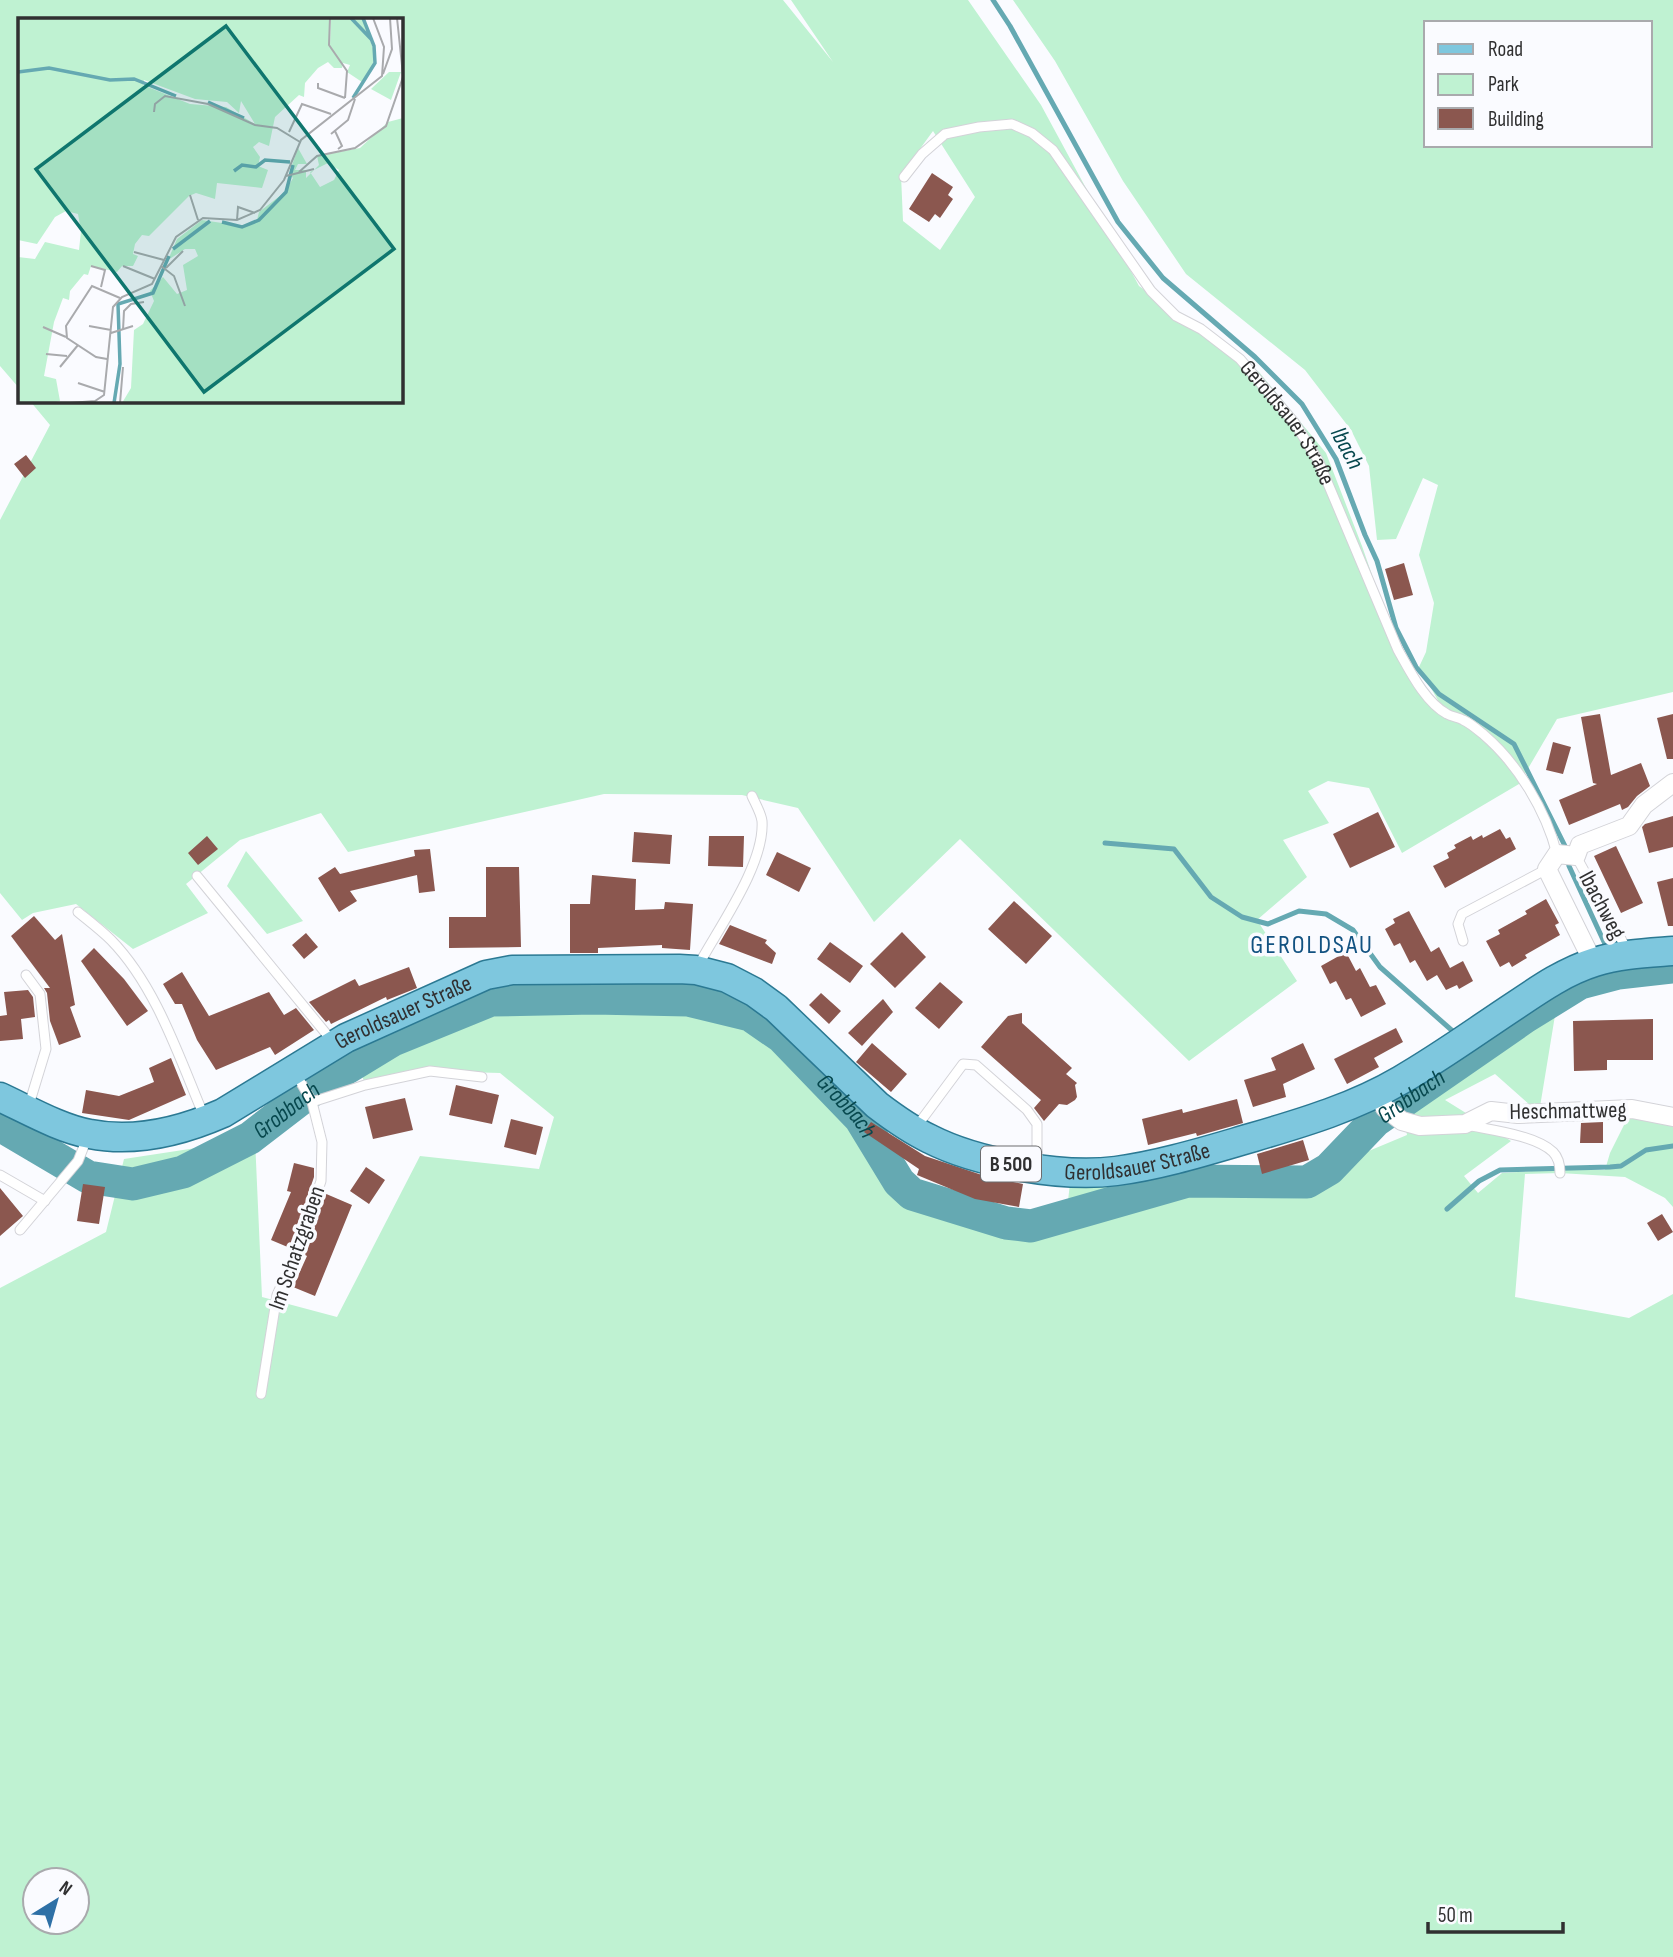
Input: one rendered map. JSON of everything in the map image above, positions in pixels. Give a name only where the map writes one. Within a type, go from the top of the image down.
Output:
[{"type":"main road","name":"Geroldsauer Straße","points":[[0,1097],[89,1134],[124,1137],[164,1133],[206,1121],[231,1109],[297,1076],[334,1044],[486,975],[533,970],[696,970],[734,981],[765,1000],[877,1105],[914,1131],[951,1149],[1039,1169],[1085,1173],[1115,1171],[1233,1143],[1381,1100],[1413,1072],[1559,977],[1593,962],[1629,954],[1673,951]]},
{"type":"street","name":"Ibachweg","points":[[1567,855],[1580,845],[1629,826],[1644,805],[1673,783]]},
{"type":"street","points":[[1567,855],[1547,869],[1593,962]]},
{"type":"street","name":"Heschmattweg","points":[[1381,1100],[1402,1121],[1420,1126],[1465,1124],[1491,1111],[1518,1114],[1632,1109],[1673,1117]]},
{"type":"lane","name":"Geroldsauer Straße","points":[[904,177],[922,154],[945,134],[979,127],[1012,124],[1032,133],[1053,150],[1151,291],[1176,316],[1201,329],[1240,359],[1294,422],[1318,460],[1398,650],[1413,676],[1426,695],[1446,713],[1465,720],[1506,755],[1527,787],[1553,837],[1567,855]]},
{"type":"lane","points":[[696,970],[747,880],[758,855],[762,820],[752,796]]},
{"type":"lane","name":"Ibachweg","points":[[1567,855],[1629,954]]},
{"type":"lane","points":[[1463,941],[1458,924],[1462,914],[1547,869]]},
{"type":"lane","points":[[197,876],[334,1044]]},
{"type":"lane","points":[[78,912],[111,940],[138,975],[164,1022],[206,1121]]},
{"type":"lane","points":[[26,975],[40,994],[46,1049],[28,1110]]},
{"type":"lane","points":[[914,1131],[963,1064],[976,1065],[1027,1111],[1037,1124],[1039,1169]]},
{"type":"lane","points":[[312,1102],[365,1085],[430,1071],[482,1077]]},
{"type":"lane","name":"Im Schatzgraben","points":[[261,1394],[277,1295],[298,1248],[321,1181],[322,1142],[312,1102],[297,1076]]},
{"type":"lane","name":"Heschmattweg","points":[[1465,1124],[1528,1138],[1553,1152],[1560,1169]]},
{"type":"lane","points":[[20,1230],[78,1161],[89,1134]]},
{"type":"lane","points":[[0,1175],[45,1201]]},
{"type":"green space","points":[[0,0],[783,0],[833,62],[791,0],[968,0],[1041,105],[1139,286],[1259,372],[1326,453],[1398,650],[1413,676],[1444,711],[1419,667],[1426,652],[1434,603],[1419,555],[1438,485],[1423,478],[1396,539],[1377,540],[1369,466],[1351,430],[1305,370],[1186,274],[1123,181],[1055,61],[1013,0],[1673,0],[1673,692],[1557,719],[1519,784],[1402,853],[1369,788],[1328,781],[1308,791],[1329,823],[1283,840],[1307,877],[1257,920],[1297,981],[1189,1061],[960,839],[874,922],[798,808],[742,795],[604,794],[348,852],[321,813],[240,840],[186,884],[208,913],[133,949],[76,904],[33,913],[22,920],[0,893],[0,520],[50,425],[31,402],[402,402],[402,18],[18,18],[18,387],[0,366]],"holes":[[[933,131],[975,197],[940,250],[903,221],[901,175]]]},
{"type":"green space","points":[[246,851],[303,921],[267,934],[227,886]]},
{"type":"green space","points":[[617,980],[718,985],[762,1012],[870,1120],[883,1149],[914,1187],[1025,1220],[1067,1210],[1070,1183],[1147,1183],[1198,1174],[1304,1178],[1407,1135],[1399,1091],[1560,985],[1539,1113],[1495,1074],[1445,1100],[1511,1141],[1464,1176],[1478,1193],[1502,1173],[1565,1169],[1605,1170],[1610,1153],[1632,1109],[1673,1117],[1673,1207],[1665,1198],[1625,1177],[1525,1174],[1515,1297],[1629,1318],[1673,1294],[1673,1957],[0,1957],[0,1288],[106,1232],[124,1159],[255,1139],[262,1297],[337,1317],[420,1156],[539,1169],[554,1117],[500,1073],[430,1071],[365,1085],[359,1065],[444,1022],[496,982]]},
{"type":"building","points":[[932,173],[953,187],[948,195],[953,199],[940,218],[935,214],[929,222],[909,209]]},
{"type":"building","points":[[26,455],[36,468],[25,478],[14,464]]},
{"type":"building","points":[[1404,563],[1413,595],[1394,600],[1385,569]]},
{"type":"building","points":[[1600,714],[1611,775],[1641,763],[1650,786],[1622,810],[1620,804],[1569,825],[1559,800],[1597,784],[1593,783],[1581,717]]},
{"type":"building","points":[[1673,714],[1673,759],[1667,759],[1657,718]]},
{"type":"building","points":[[1553,742],[1571,747],[1563,774],[1546,770]]},
{"type":"building","points":[[1378,812],[1395,847],[1350,868],[1333,834]]},
{"type":"building","points":[[1673,816],[1673,847],[1649,853],[1642,827]]},
{"type":"building","points":[[1500,829],[1506,839],[1510,837],[1516,849],[1445,888],[1433,866],[1449,858],[1447,853],[1456,848],[1454,845],[1471,836],[1473,840],[1482,835],[1483,838]]},
{"type":"building","points":[[634,832],[672,835],[670,864],[632,862]]},
{"type":"building","points":[[207,836],[218,849],[198,865],[188,853]]},
{"type":"building","points":[[709,836],[744,836],[743,867],[708,866]]},
{"type":"building","points":[[1616,846],[1643,903],[1621,913],[1594,856]]},
{"type":"building","points":[[430,849],[435,891],[419,893],[417,875],[350,891],[357,901],[339,912],[318,878],[335,867],[340,874],[415,856],[414,850]]},
{"type":"building","points":[[777,852],[811,868],[799,892],[766,875]]},
{"type":"building","points":[[486,867],[519,867],[521,947],[449,948],[449,917],[486,917]]},
{"type":"building","points":[[592,875],[636,879],[635,910],[664,909],[665,902],[693,904],[690,950],[662,948],[662,945],[598,948],[598,953],[570,953],[570,904],[590,904]]},
{"type":"building","points":[[1673,878],[1673,926],[1668,926],[1657,882]]},
{"type":"building","points":[[1546,899],[1559,923],[1555,925],[1560,935],[1525,955],[1527,958],[1512,967],[1509,962],[1500,967],[1486,941],[1500,934],[1498,930],[1527,914],[1525,911]]},
{"type":"building","points":[[1014,901],[1052,936],[1026,964],[988,929]]},
{"type":"building","points":[[1409,911],[1431,952],[1439,947],[1450,968],[1463,961],[1473,981],[1459,989],[1457,985],[1446,990],[1437,975],[1427,981],[1415,960],[1410,963],[1400,943],[1394,946],[1385,929],[1395,923],[1393,919]]},
{"type":"building","points":[[34,916],[55,940],[62,934],[75,1005],[70,1007],[81,1037],[59,1045],[50,1021],[44,988],[50,988],[11,936]]},
{"type":"building","points":[[730,925],[767,940],[765,943],[776,953],[772,964],[719,944]]},
{"type":"building","points":[[902,932],[926,957],[895,988],[870,964]]},
{"type":"building","points":[[306,933],[318,947],[304,959],[292,945]]},
{"type":"building","points":[[830,942],[863,966],[850,983],[817,959]]},
{"type":"building","points":[[94,948],[124,979],[148,1011],[127,1026],[81,961]]},
{"type":"building","points":[[1346,952],[1356,971],[1360,968],[1370,987],[1376,985],[1386,1004],[1361,1017],[1351,998],[1346,1000],[1336,981],[1330,984],[1321,966]]},
{"type":"building","points":[[409,967],[417,988],[387,1000],[386,997],[331,1024],[329,1020],[326,1022],[309,1002],[355,979],[359,986]]},
{"type":"building","points":[[182,972],[209,1016],[269,992],[284,1015],[296,1008],[314,1030],[275,1055],[270,1047],[216,1070],[197,1040],[182,1004],[175,1004],[163,984]]},
{"type":"building","points":[[940,982],[963,1002],[939,1029],[915,1008]]},
{"type":"building","points":[[28,990],[33,997],[35,1017],[21,1019],[23,1039],[0,1041],[0,1016],[7,1015],[4,992]]},
{"type":"building","points":[[821,993],[841,1011],[829,1024],[809,1005]]},
{"type":"building","points":[[883,999],[893,1012],[862,1046],[848,1033]]},
{"type":"building","points":[[1022,1013],[1022,1023],[1072,1068],[1066,1074],[1077,1083],[1075,1100],[1067,1105],[1059,1104],[1044,1121],[1034,1108],[1041,1100],[981,1047],[1008,1016]]},
{"type":"building","points":[[1653,1019],[1653,1060],[1607,1060],[1607,1070],[1574,1071],[1573,1021]]},
{"type":"building","points":[[1396,1028],[1403,1042],[1374,1058],[1379,1067],[1347,1084],[1334,1059]]},
{"type":"building","points":[[872,1043],[907,1074],[891,1092],[856,1062]]},
{"type":"building","points":[[1303,1043],[1315,1069],[1283,1084],[1286,1097],[1253,1107],[1244,1080],[1276,1070],[1271,1058]]},
{"type":"building","points":[[171,1058],[186,1095],[129,1120],[82,1113],[86,1090],[119,1096],[154,1082],[149,1068]]},
{"type":"building","points":[[456,1085],[499,1095],[492,1124],[449,1115]]},
{"type":"building","points":[[405,1098],[413,1130],[373,1139],[365,1107]]},
{"type":"building","points":[[1237,1099],[1243,1123],[1197,1136],[1196,1133],[1148,1145],[1142,1119],[1182,1109],[1183,1113]]},
{"type":"building","points":[[511,1119],[543,1127],[536,1155],[504,1147]]},
{"type":"building","points":[[871,1122],[925,1156],[988,1177],[1023,1184],[1019,1207],[975,1199],[917,1175],[919,1169],[864,1132]]},
{"type":"building","points":[[1603,1122],[1603,1143],[1580,1143],[1581,1123]]},
{"type":"building","points":[[1303,1140],[1309,1160],[1262,1174],[1257,1154]]},
{"type":"building","points":[[294,1163],[314,1168],[314,1177],[290,1248],[271,1240],[291,1192],[287,1191]]},
{"type":"building","points":[[366,1167],[385,1180],[369,1204],[350,1191]]},
{"type":"building","points":[[83,1184],[105,1187],[99,1224],[77,1221]]},
{"type":"building","points":[[0,1188],[23,1216],[0,1236]]},
{"type":"building","points":[[324,1193],[352,1205],[315,1296],[293,1287],[307,1256],[303,1254]]},
{"type":"building","points":[[1662,1214],[1673,1232],[1658,1241],[1647,1223]]},
{"type":"waterway","name":"Ibach","points":[[993,0],[1118,222],[1163,278],[1255,357],[1302,404],[1336,459],[1377,561],[1396,628],[1416,667],[1439,694],[1514,744],[1567,850]]},
{"type":"waterway","points":[[1105,843],[1174,849],[1211,897],[1242,917],[1268,924],[1299,911],[1326,914],[1353,930],[1380,967],[1456,1034]]},
{"type":"waterway","name":"Ibach","points":[[1568,860],[1605,944]]},
{"type":"waterway","name":"Grobbach","points":[[0,1125],[88,1177],[133,1184],[183,1172],[250,1138],[319,1085],[393,1040],[491,1000],[688,1000],[750,1015],[782,1037],[860,1118],[899,1182],[912,1194],[1006,1223],[1031,1226],[1188,1181],[1307,1182],[1329,1169],[1375,1121],[1525,1017],[1580,983],[1618,973],[1673,967]]},
{"type":"waterway","points":[[1447,1209],[1479,1181],[1500,1170],[1621,1166],[1646,1150],[1673,1146]]},
{"type":"district","name":"GEROLDSAU","points":[[1312,945]]}]
